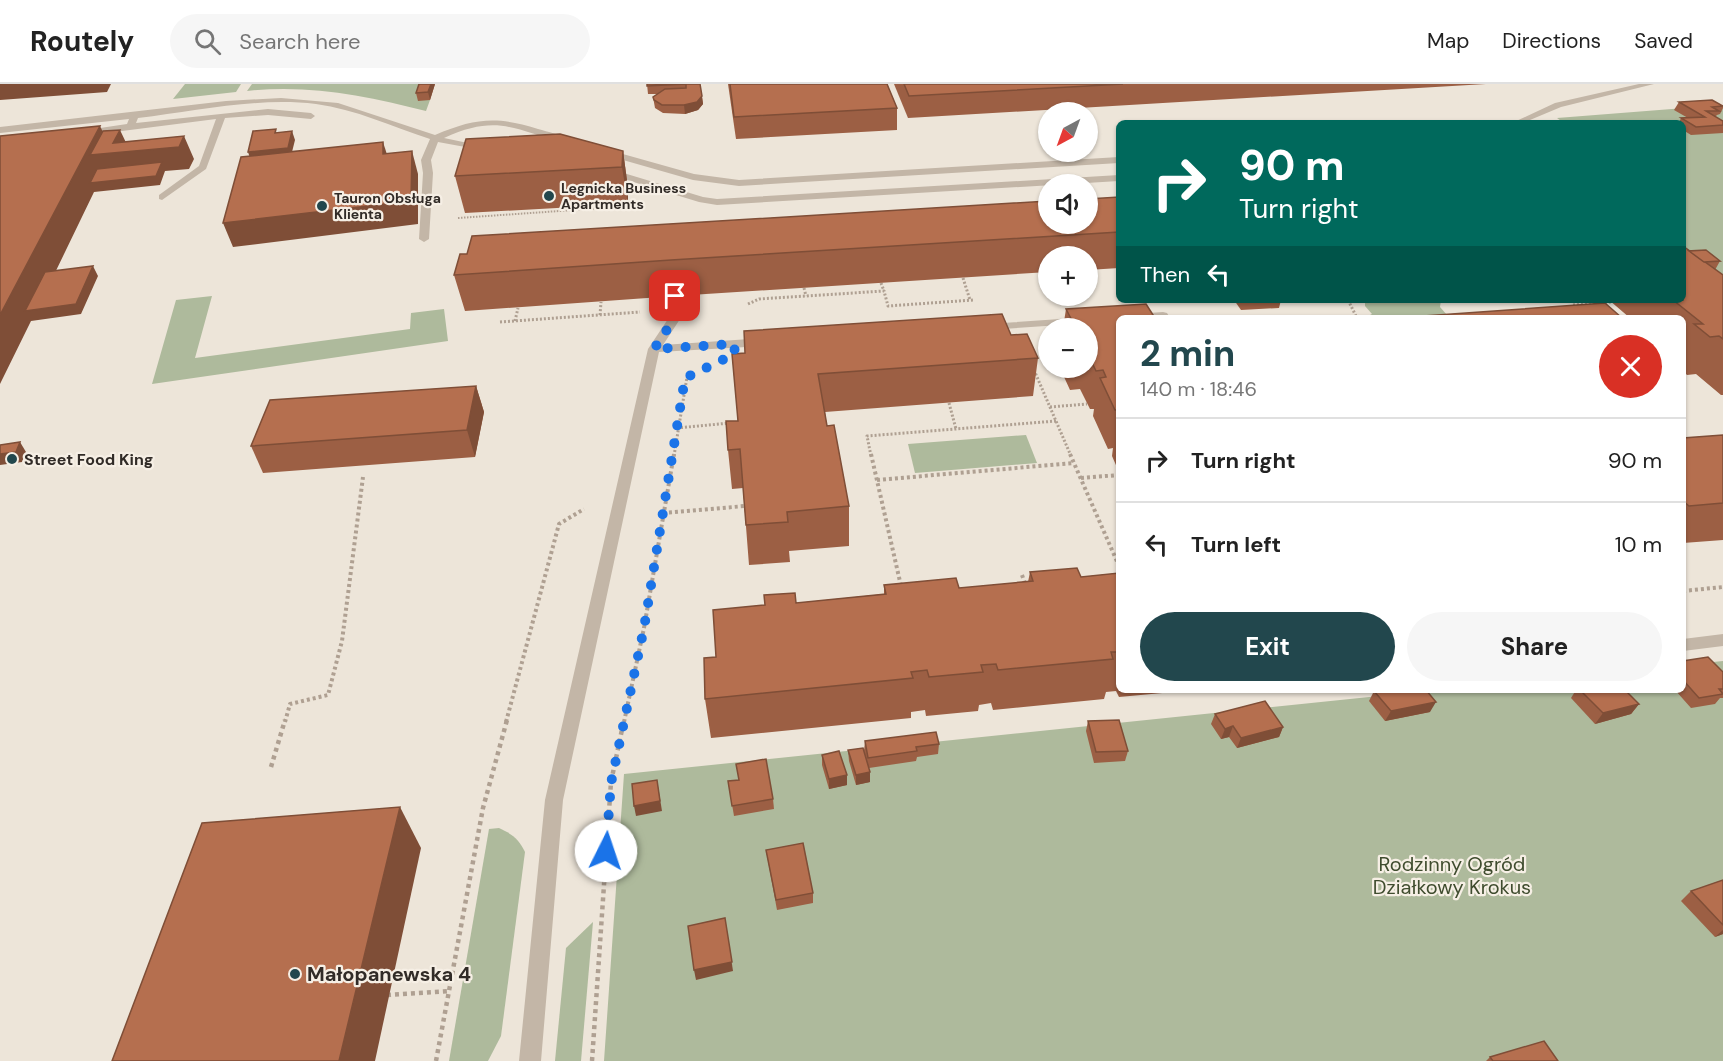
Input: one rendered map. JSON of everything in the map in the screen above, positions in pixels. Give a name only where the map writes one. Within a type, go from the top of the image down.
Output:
[{"type":"street","points":[[1523,120],[1558,105],[1627,86],[1650,84]]},
{"type":"street","points":[[0,130],[266,100],[317,102],[399,124],[435,138],[465,146],[491,149]]},
{"type":"street","points":[[78,134],[130,126],[268,112],[311,116]]},
{"type":"street","points":[[130,126],[134,115]]},
{"type":"street","points":[[162,197],[203,167],[222,117]]},
{"type":"street","points":[[67,136],[74,122]]},
{"type":"street","points":[[424,239],[428,173],[426,160],[435,138],[467,125],[488,122],[506,124],[571,142]]},
{"type":"street","points":[[592,148],[693,177],[739,183],[1116,160]]},
{"type":"street","points":[[593,167],[702,200],[717,202],[1116,178]]},
{"type":"street","points":[[530,1061],[555,800],[654,349],[676,316],[675,296]]},
{"type":"street","points":[[968,328],[1116,318]]},
{"type":"street","points":[[654,349],[780,341]]},
{"type":"street","points":[[1686,645],[1723,640]]},
{"type":"path","points":[[459,208],[456,218],[623,207]]},
{"type":"path","points":[[963,278],[970,300]]},
{"type":"path","points":[[881,283],[888,306],[981,300]]},
{"type":"path","points":[[804,288],[806,296]]},
{"type":"path","points":[[748,304],[759,299],[884,291]]},
{"type":"path","points":[[600,315],[601,302]]},
{"type":"path","points":[[1573,305],[1599,303]]},
{"type":"path","points":[[1573,305],[1581,312]]},
{"type":"path","points":[[515,321],[518,308]]},
{"type":"path","points":[[500,322],[676,309]]},
{"type":"path","points":[[592,1061],[611,783],[644,628],[685,378],[735,354],[734,344]]},
{"type":"path","points":[[1033,367],[1116,559]]},
{"type":"path","points":[[949,403],[956,429]]},
{"type":"path","points":[[1050,407],[1087,404]]},
{"type":"path","points":[[901,587],[867,436],[1056,421]]},
{"type":"path","points":[[677,428],[738,423]]},
{"type":"path","points":[[877,480],[1074,463]]},
{"type":"path","points":[[1081,478],[1116,475]]},
{"type":"path","points":[[271,767],[290,704],[328,695],[342,641],[363,477]]},
{"type":"path","points":[[436,1061],[485,799],[559,524],[594,504]]},
{"type":"path","points":[[663,513],[745,506]]},
{"type":"path","points":[[1022,575],[1028,593]]},
{"type":"path","points":[[1686,591],[1723,587]]},
{"type":"path","points":[[382,996],[449,991]]},
{"type":"green space","points":[[185,84],[241,84],[236,92],[173,99]]},
{"type":"green space","points":[[252,84],[424,84],[430,100],[426,111],[315,90],[247,91]]},
{"type":"green space","points":[[1723,105],[1723,310],[1686,281],[1686,120],[1560,120],[1557,118]]},
{"type":"green space","points":[[212,296],[195,358],[410,329],[411,313],[444,309],[448,341],[152,384],[176,300]]},
{"type":"green space","points":[[1365,303],[1441,303],[1440,307],[1447,315],[1370,315],[1372,314]]},
{"type":"green space","points":[[1026,435],[1037,463],[915,473],[908,444]]},
{"type":"green space","name":"Rodzinny Ogród Działkowy Krokus","points":[[1723,661],[1723,1061],[604,1061],[624,774],[1408,693],[1686,693],[1686,665]]},
{"type":"green space","points":[[499,828],[515,837],[525,852],[501,1036],[488,1061],[449,1061],[489,829]]},
{"type":"green space","points":[[593,922],[581,1061],[555,1061],[566,948]]},
{"type":"building","points":[[419,84],[431,84],[428,92],[416,93]]},
{"type":"building","points":[[647,84],[686,84],[647,86]]},
{"type":"building","points":[[686,84],[700,84],[702,96],[697,102],[684,105],[662,105],[654,100],[653,97],[665,89],[686,88]]},
{"type":"building","points":[[730,84],[887,84],[897,108],[734,117]]},
{"type":"building","points":[[904,84],[1123,84],[909,96]]},
{"type":"building","points":[[1712,100],[1723,106],[1712,107],[1719,111],[1706,111],[1723,121],[1723,125],[1696,127],[1681,118],[1705,117],[1679,102]]},
{"type":"building","points":[[100,126],[0,315],[0,136]]},
{"type":"building","points":[[276,129],[275,133],[292,131],[288,148],[248,152],[253,131]]},
{"type":"building","points":[[120,130],[113,143],[184,136],[179,147],[90,155],[103,131]]},
{"type":"building","points":[[560,134],[623,151],[622,167],[455,176],[466,139]]},
{"type":"building","points":[[383,142],[383,154],[412,151],[411,201],[223,223],[241,157]]},
{"type":"building","points":[[162,162],[156,176],[90,183],[97,169]]},
{"type":"building","points":[[1116,197],[1116,232],[1098,233],[1098,198]]},
{"type":"building","points":[[1038,202],[1038,234],[1087,234],[454,275],[460,254],[467,254],[472,236]]},
{"type":"building","points":[[1686,248],[1723,275],[1723,339],[1719,336],[1710,337],[1694,324],[1703,324],[1677,303],[1686,303]]},
{"type":"building","points":[[1706,250],[1720,261],[1704,262],[1689,251]]},
{"type":"building","points":[[93,266],[76,304],[25,311],[45,272]]},
{"type":"building","points":[[1605,303],[1619,315],[1437,315]]},
{"type":"building","points":[[1146,304],[1153,315],[1116,315],[1116,410],[1100,378],[1106,377],[1103,370],[1098,371],[1098,318],[1071,318],[1066,309]]},
{"type":"building","points":[[1002,314],[1011,335],[1027,334],[1038,358],[818,374],[827,426],[834,425],[849,506],[787,512],[788,522],[746,525],[740,449],[728,450],[726,421],[738,421],[732,354],[745,353],[744,331]]},
{"type":"building","points":[[476,386],[467,430],[251,446],[270,400]]},
{"type":"building","points":[[1723,435],[1723,503],[1689,506],[1686,504],[1686,438]]},
{"type":"building","points":[[20,442],[16,452],[0,454],[0,445]]},
{"type":"building","points":[[1077,568],[1081,577],[1116,573],[1116,652],[1111,652],[1113,659],[998,670],[996,664],[981,665],[983,672],[929,677],[927,670],[911,672],[913,678],[705,699],[704,658],[716,657],[713,610],[765,605],[764,595],[795,593],[796,603],[886,594],[884,585],[956,578],[959,588],[1033,581],[1030,572]]},
{"type":"building","points":[[1708,657],[1723,672],[1723,689],[1719,689],[1723,694],[1699,698],[1686,683],[1686,661]]},
{"type":"building","points":[[1376,693],[1428,693],[1436,702],[1391,711]]},
{"type":"building","points":[[1583,693],[1628,693],[1639,704],[1603,713]]},
{"type":"building","points":[[1265,701],[1283,727],[1241,738],[1233,726],[1225,729],[1215,714]]},
{"type":"building","points":[[1119,720],[1128,751],[1096,752],[1088,721]]},
{"type":"building","points":[[936,732],[939,744],[916,747],[917,751],[868,758],[865,741]]},
{"type":"building","points":[[863,748],[870,772],[856,775],[848,750]]},
{"type":"building","points":[[839,751],[847,775],[829,779],[822,755]]},
{"type":"building","points":[[766,759],[773,799],[732,806],[728,781],[739,780],[736,764]]},
{"type":"building","points":[[657,780],[660,801],[634,806],[632,784]]},
{"type":"building","name":"Małopanewska 4","points":[[400,807],[339,1061],[112,1061],[202,823]]},
{"type":"building","points":[[803,843],[813,893],[776,900],[766,850]]},
{"type":"building","points":[[1723,880],[1723,925],[1691,891]]},
{"type":"building","points":[[725,918],[732,962],[694,970],[688,926]]},
{"type":"building","points":[[1544,1041],[1558,1061],[1493,1061],[1490,1057]]},
{"type":"place","name":"Legnicka Business Apartments","points":[[549,196]]},
{"type":"place","name":"Tauron Obsługa Klienta","points":[[322,206]]},
{"type":"place","name":"Street Food King","points":[[12,459]]},
{"type":"place","name":"Małopanewska 4","points":[[295,974]]},
{"type":"route","points":[[606,851],[611,783],[644,628],[685,378],[735,354],[734,344],[654,349],[676,316],[675,296]]}]
